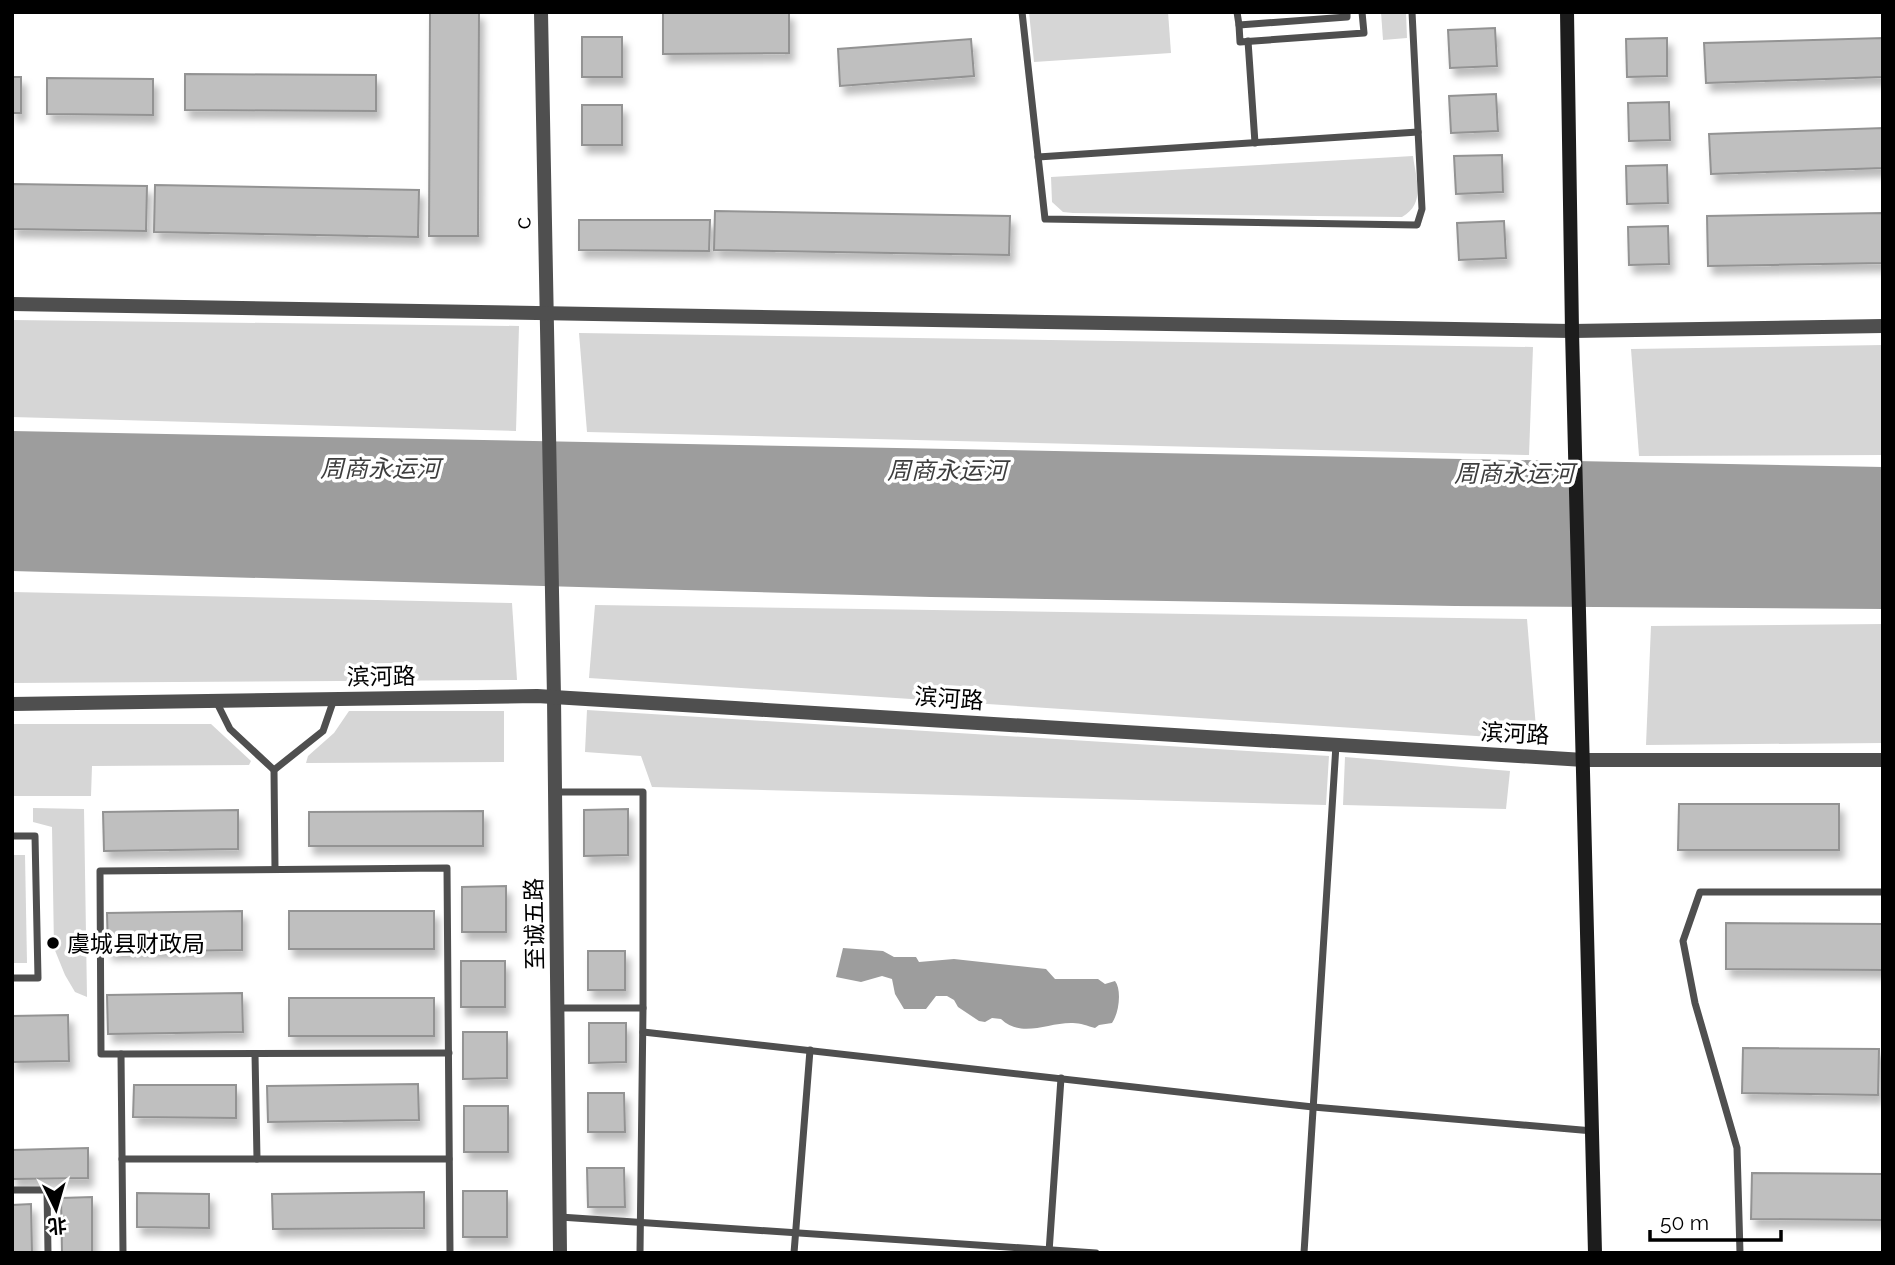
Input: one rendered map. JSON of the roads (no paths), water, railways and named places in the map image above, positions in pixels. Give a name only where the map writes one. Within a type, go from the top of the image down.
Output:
[{"type":"main road","points":[[1567,12],[1572,331],[1595,1253]]},
{"type":"street","name":"c","points":[[541,12],[550,595]]},
{"type":"street","points":[[12,304],[1572,331],[1883,326]]},
{"type":"street","name":"至诚五路","points":[[550,595],[554,697],[560,1253]]},
{"type":"street","name":"滨河路","points":[[12,704],[554,697],[1584,760],[1883,760]]},
{"type":"lane","points":[[1021,12],[1045,219],[1417,225],[1422,209],[1412,12]]},
{"type":"lane","points":[[1237,12],[1240,42],[1364,33],[1363,12]]},
{"type":"lane","points":[[1239,25],[1298,16],[1347,17],[1347,12]]},
{"type":"lane","points":[[1248,41],[1255,143]]},
{"type":"lane","points":[[1038,157],[1418,132]]},
{"type":"lane","points":[[274,770],[323,731],[334,699]]},
{"type":"lane","points":[[216,701],[230,729],[274,770],[275,869]]},
{"type":"lane","points":[[1304,1253],[1336,745]]},
{"type":"lane","points":[[555,792],[643,792],[640,1253]]},
{"type":"lane","points":[[12,836],[35,836],[38,978],[12,978]]},
{"type":"lane","points":[[449,1053],[101,1054],[100,871],[447,868],[449,1053],[450,1253]]},
{"type":"lane","points":[[1740,1253],[1737,1148],[1695,1003],[1683,942],[1700,892],[1883,892]]},
{"type":"lane","points":[[557,1007],[643,1009]]},
{"type":"lane","points":[[643,1031],[1313,1107],[1593,1131]]},
{"type":"lane","points":[[794,1253],[810,1050]]},
{"type":"lane","points":[[121,1054],[123,1253]]},
{"type":"lane","points":[[255,1054],[257,1159]]},
{"type":"lane","points":[[1049,1251],[1061,1078]]},
{"type":"lane","points":[[122,1159],[449,1159]]},
{"type":"lane","points":[[12,1190],[47,1190],[48,1253]]},
{"type":"lane","points":[[560,1217],[1096,1253]]},
{"type":"water","name":"周商永运河","points":[[12,431],[1883,467],[1883,609],[1455,606],[931,597],[12,571]]},
{"type":"water","points":[[843,948],[883,951],[894,957],[916,957],[919,962],[954,959],[1046,969],[1055,979],[1098,979],[1105,984],[1115,981],[1119,996],[1118,1008],[1112,1023],[1095,1028],[1064,1023],[1026,1029],[1009,1025],[1001,1019],[979,1021],[947,996],[936,996],[926,1009],[904,1009],[895,994],[892,979],[882,976],[861,982],[836,977]]},
{"type":"place","name":"虞城县财政局","points":[[53,943]]}]
